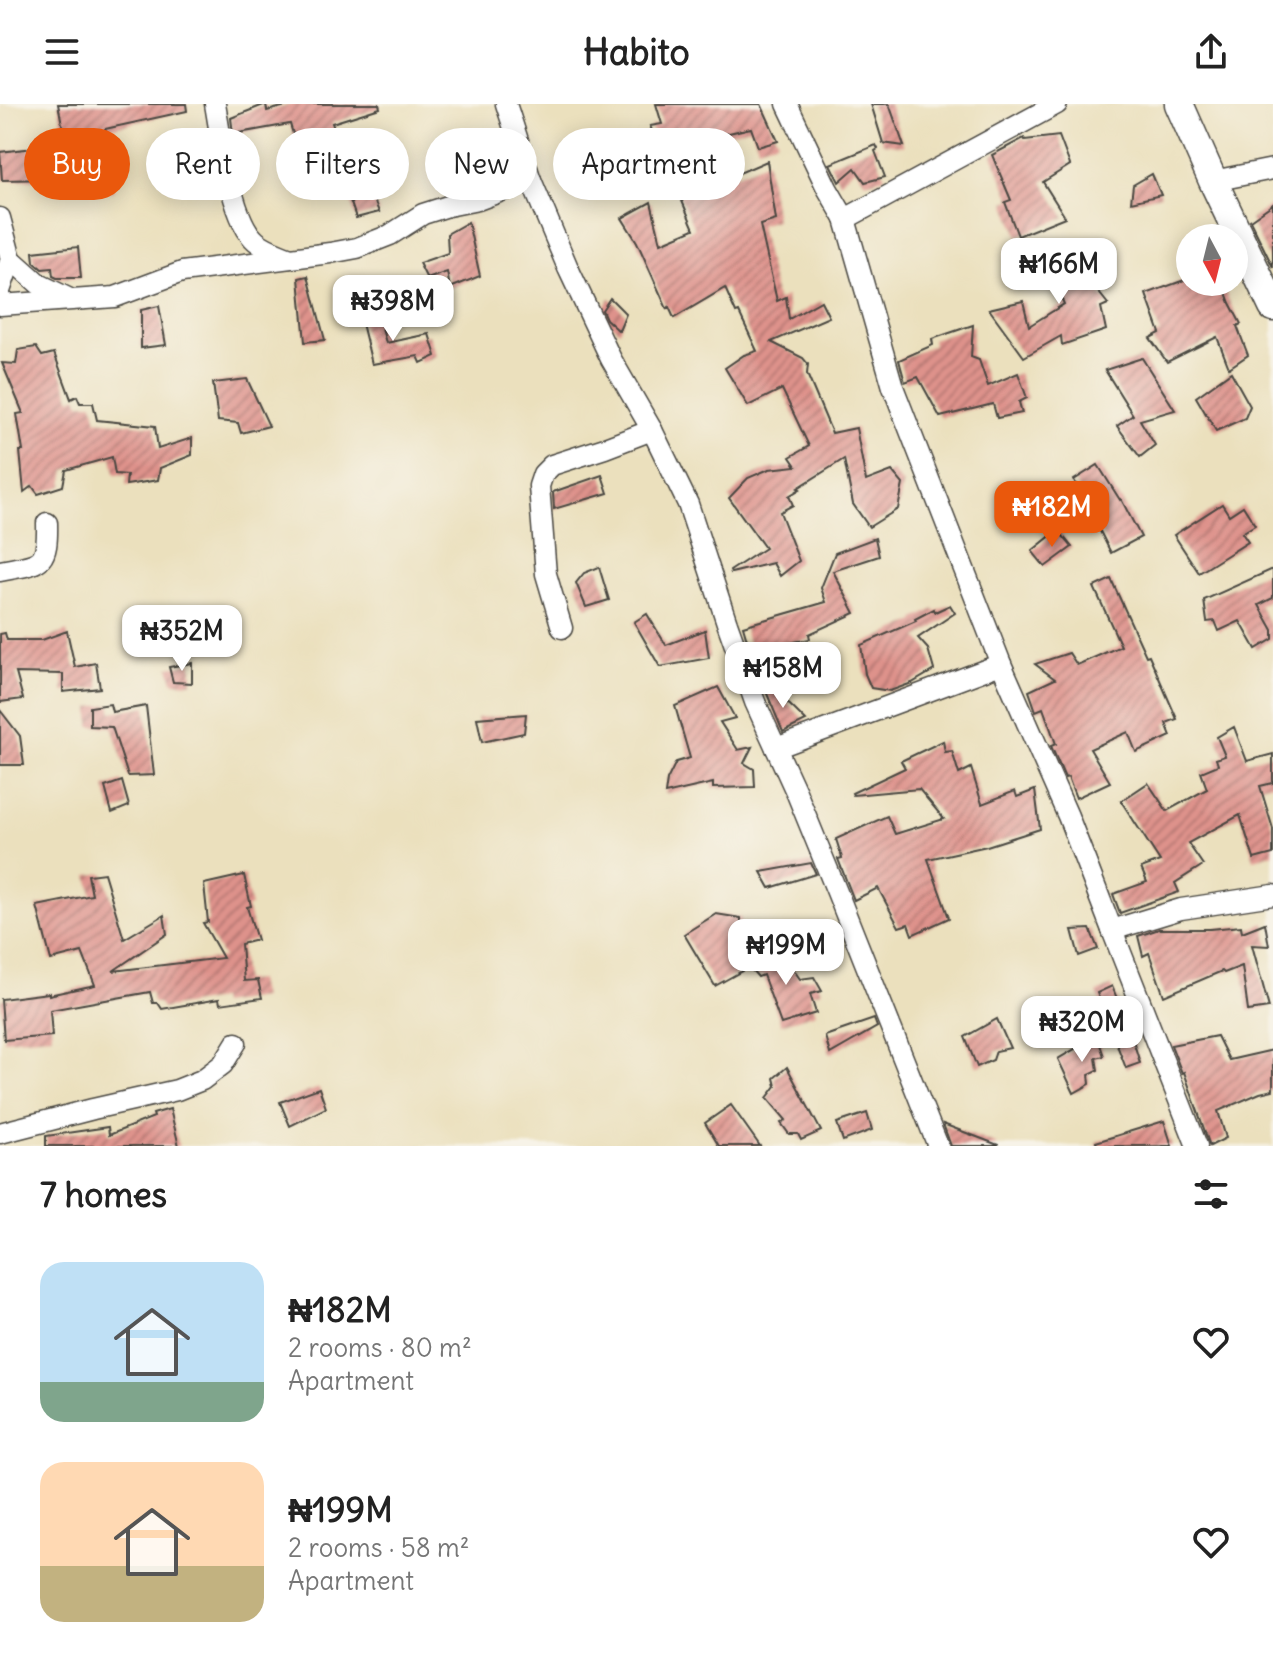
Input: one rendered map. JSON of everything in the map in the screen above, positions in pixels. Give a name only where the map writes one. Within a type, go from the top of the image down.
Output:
[{"type":"street","points":[[215,104],[231,183],[244,225],[255,240],[290,258]]},
{"type":"street","points":[[506,104],[514,128]]},
{"type":"street","points":[[787,104],[845,219],[893,387],[1001,664],[1068,816],[1197,1146]]},
{"type":"street","points":[[845,219],[1057,104]]},
{"type":"street","points":[[1179,104],[1273,307]]},
{"type":"street","points":[[1213,181],[1273,169]]},
{"type":"street","points":[[537,194],[611,359],[652,430],[688,504],[755,702],[837,892],[938,1146]]},
{"type":"street","points":[[0,305],[115,297],[182,272],[357,248],[390,235],[423,214],[478,200]]},
{"type":"street","points":[[0,218],[11,259],[39,284],[73,301]]},
{"type":"street","points":[[0,291],[11,259]]},
{"type":"street","points":[[562,628],[546,574],[539,486],[543,474],[552,465],[652,430]]},
{"type":"street","points":[[0,571],[32,564],[43,557],[47,544],[47,523]]},
{"type":"street","points":[[776,748],[1001,664]]},
{"type":"street","points":[[1112,930],[1181,909],[1273,895]]},
{"type":"street","points":[[0,1133],[177,1090],[202,1080],[223,1064],[236,1043]]},
{"type":"building","points":[[58,104],[186,104],[187,111],[110,128],[63,128]]},
{"type":"building","points":[[266,104],[267,111],[294,104],[379,104],[380,108],[332,123],[334,128],[291,128],[290,124],[260,129],[232,128],[231,118]]},
{"type":"building","points":[[656,104],[761,104],[778,141],[758,147],[751,128],[650,126],[662,124]]},
{"type":"building","points":[[871,104],[889,104],[904,146],[883,143]]},
{"type":"building","points":[[1059,136],[1070,165],[1043,182],[1065,217],[1018,236],[1005,202],[1011,200],[992,155],[1024,138]]},
{"type":"building","points":[[876,145],[878,149],[875,151],[885,177],[865,182],[855,168],[839,182],[830,164]]},
{"type":"building","points":[[24,149],[24,180],[2,180],[0,152]]},
{"type":"building","points":[[767,161],[776,220],[760,225],[777,301],[786,297],[789,319],[821,301],[829,317],[771,342],[803,358],[808,364],[807,374],[832,433],[856,428],[866,481],[892,471],[903,484],[898,509],[869,527],[853,504],[844,459],[798,488],[789,496],[793,505],[780,512],[799,561],[780,576],[773,563],[731,573],[765,548],[729,498],[748,478],[769,469],[796,466],[790,457],[809,446],[782,389],[748,406],[725,368],[744,355],[757,351],[725,288],[674,318],[622,218],[651,202],[661,243],[694,229],[682,200],[745,200],[745,171]]},
{"type":"building","points":[[1152,174],[1161,195],[1131,202],[1133,185]]},
{"type":"building","points":[[350,200],[374,200],[379,212],[356,218]]},
{"type":"building","points":[[1273,204],[1273,267],[1250,220]]},
{"type":"building","points":[[468,222],[480,276],[450,288],[447,272],[427,279],[419,263],[448,253],[447,234]]},
{"type":"building","points":[[1082,246],[1099,270],[1088,279],[1108,304],[1101,307],[1106,330],[1062,345],[1061,336],[1024,357],[989,309],[1023,301],[1029,326],[1064,304],[1044,259]]},
{"type":"building","points":[[78,247],[81,278],[57,278],[53,276],[52,268],[42,269],[34,262],[33,252]]},
{"type":"building","points":[[308,276],[325,340],[305,342],[299,278]]},
{"type":"building","points":[[1176,283],[1176,296],[1227,296],[1241,324],[1237,326],[1248,355],[1229,368],[1217,337],[1167,362],[1150,338],[1160,333],[1146,294]]},
{"type":"building","points":[[610,298],[626,314],[619,331],[606,319],[602,310]]},
{"type":"building","points":[[159,306],[166,345],[141,348],[141,310]]},
{"type":"building","points":[[377,310],[386,343],[429,334],[436,356],[421,363],[418,356],[372,364],[359,311]]},
{"type":"building","points":[[973,325],[971,357],[979,360],[988,386],[1018,373],[1027,398],[1019,402],[1022,413],[997,418],[993,404],[940,417],[918,377],[905,382],[899,360],[933,345],[932,339]]},
{"type":"building","points":[[36,347],[42,356],[54,353],[71,399],[77,396],[80,403],[93,403],[97,420],[155,426],[158,449],[192,438],[192,455],[160,468],[158,480],[126,485],[127,475],[115,474],[112,457],[66,470],[63,486],[38,494],[32,486],[24,492],[20,451],[23,451],[17,414],[23,413],[2,363],[16,364],[18,350]]},
{"type":"building","points":[[1142,358],[1175,410],[1140,420],[1155,445],[1140,457],[1117,426],[1133,415],[1105,370]]},
{"type":"building","points":[[1231,372],[1250,406],[1245,418],[1216,431],[1196,397]]},
{"type":"building","points":[[247,379],[269,426],[241,433],[238,423],[218,421],[213,383]]},
{"type":"building","points":[[1098,465],[1141,537],[1111,553],[1074,480]]},
{"type":"building","points":[[602,475],[608,493],[554,509],[553,492]]},
{"type":"building","points":[[1222,504],[1229,515],[1243,506],[1255,525],[1242,533],[1248,542],[1199,573],[1174,535]]},
{"type":"building","points":[[1058,530],[1072,547],[1045,567],[1032,551]]},
{"type":"building","points":[[875,538],[879,556],[833,571],[855,613],[809,634],[810,639],[750,650],[743,626],[826,602],[821,588],[835,553]]},
{"type":"building","points":[[599,567],[609,600],[586,607],[576,583],[584,573]]},
{"type":"building","points":[[1273,569],[1273,598],[1259,605],[1273,630],[1273,639],[1256,649],[1240,621],[1219,631],[1215,621],[1207,622],[1204,600]]},
{"type":"building","points":[[1111,579],[1177,719],[1166,723],[1171,736],[1136,752],[1128,732],[1090,749],[1110,782],[1076,798],[1051,746],[1056,744],[1043,708],[1036,711],[1029,691],[1055,679],[1035,664],[1069,653],[1077,665],[1121,646],[1094,587]]},
{"type":"building","points":[[950,605],[955,613],[918,638],[928,649],[934,670],[890,691],[871,688],[865,674],[861,645],[916,621],[934,609],[935,612]]},
{"type":"building","points":[[647,614],[666,645],[705,630],[709,658],[660,667],[634,622]]},
{"type":"building","points":[[67,631],[75,667],[96,663],[100,688],[63,692],[63,674],[16,673],[23,699],[0,702],[0,634],[5,633],[7,640],[42,640]]},
{"type":"building","points":[[192,663],[192,683],[173,682],[169,667]]},
{"type":"building","points":[[760,677],[794,709],[806,721],[783,732]]},
{"type":"building","points":[[718,687],[735,718],[720,722],[738,750],[752,747],[744,763],[754,769],[755,787],[713,788],[713,783],[665,794],[667,780],[676,762],[690,758],[675,706]]},
{"type":"building","points":[[110,704],[112,712],[146,706],[154,775],[128,776],[112,727],[90,726],[90,707]]},
{"type":"building","points":[[0,710],[20,736],[24,765],[0,765]]},
{"type":"building","points":[[526,714],[524,733],[482,742],[477,718]]},
{"type":"building","points":[[1234,727],[1247,761],[1273,754],[1273,783],[1260,786],[1273,829],[1273,854],[1254,859],[1240,815],[1188,843],[1203,865],[1175,883],[1179,892],[1120,913],[1113,894],[1147,882],[1141,868],[1160,861],[1121,801],[1148,783],[1167,811],[1207,789],[1201,772],[1218,765],[1216,759],[1225,756],[1217,737]]},
{"type":"building","points":[[943,741],[945,752],[952,751],[959,774],[971,768],[982,804],[1015,791],[1017,797],[1035,790],[1040,829],[987,846],[928,859],[949,918],[912,935],[908,924],[899,927],[878,888],[854,900],[838,859],[842,858],[836,839],[887,816],[895,834],[944,819],[919,789],[852,793],[905,768],[901,761]]},
{"type":"building","points":[[122,781],[129,806],[112,813],[105,787]]},
{"type":"building","points":[[811,863],[816,874],[770,888],[761,872]]},
{"type":"building","points":[[104,873],[124,939],[164,915],[167,934],[113,971],[223,958],[203,923],[208,922],[204,884],[244,875],[251,906],[247,907],[257,940],[241,944],[244,981],[258,980],[262,998],[220,1004],[219,999],[162,1009],[158,1003],[153,1003],[150,992],[50,1010],[52,1036],[4,1040],[1,999],[49,995],[95,985],[82,952],[51,960],[37,906],[92,895],[88,875]]},
{"type":"building","points":[[716,914],[741,918],[742,971],[715,986],[684,934]]},
{"type":"building","points":[[1265,923],[1269,946],[1252,945],[1269,1008],[1248,1011],[1242,966],[1224,973],[1222,971],[1164,996],[1149,953],[1143,956],[1138,936],[1159,929],[1241,926],[1242,932]]},
{"type":"building","points":[[1090,929],[1098,949],[1079,956],[1072,930]]},
{"type":"building","points":[[781,952],[800,979],[814,977],[822,991],[810,994],[816,1013],[781,1024],[763,975],[758,977],[744,961]]},
{"type":"building","points":[[1112,986],[1140,1063],[1126,1068],[1115,1040],[1111,1041],[1109,1024],[1097,993]]},
{"type":"building","points":[[874,1019],[877,1027],[830,1054],[825,1036]]},
{"type":"building","points":[[997,1019],[1010,1048],[996,1051],[993,1060],[977,1067],[965,1037]]},
{"type":"building","points":[[1097,1036],[1104,1056],[1096,1058],[1098,1070],[1089,1074],[1090,1084],[1074,1093],[1058,1059]]},
{"type":"building","points":[[1217,1036],[1229,1060],[1273,1050],[1273,1090],[1218,1111],[1226,1138],[1210,1146],[1184,1072],[1171,1045]]},
{"type":"building","points":[[787,1067],[821,1131],[801,1140],[798,1134],[789,1134],[781,1123],[786,1120],[767,1098],[776,1086],[774,1078]]},
{"type":"building","points":[[319,1088],[326,1108],[290,1126],[280,1102]]},
{"type":"building","points":[[731,1105],[760,1146],[719,1146],[705,1123]]},
{"type":"building","points":[[170,1109],[179,1146],[46,1146],[46,1136],[108,1127],[109,1135]]},
{"type":"building","points":[[867,1113],[872,1130],[843,1141],[837,1123]]},
{"type":"building","points":[[1164,1121],[1172,1146],[1097,1146],[1096,1142]]},
{"type":"building","points":[[943,1124],[998,1145],[951,1146]]}]
